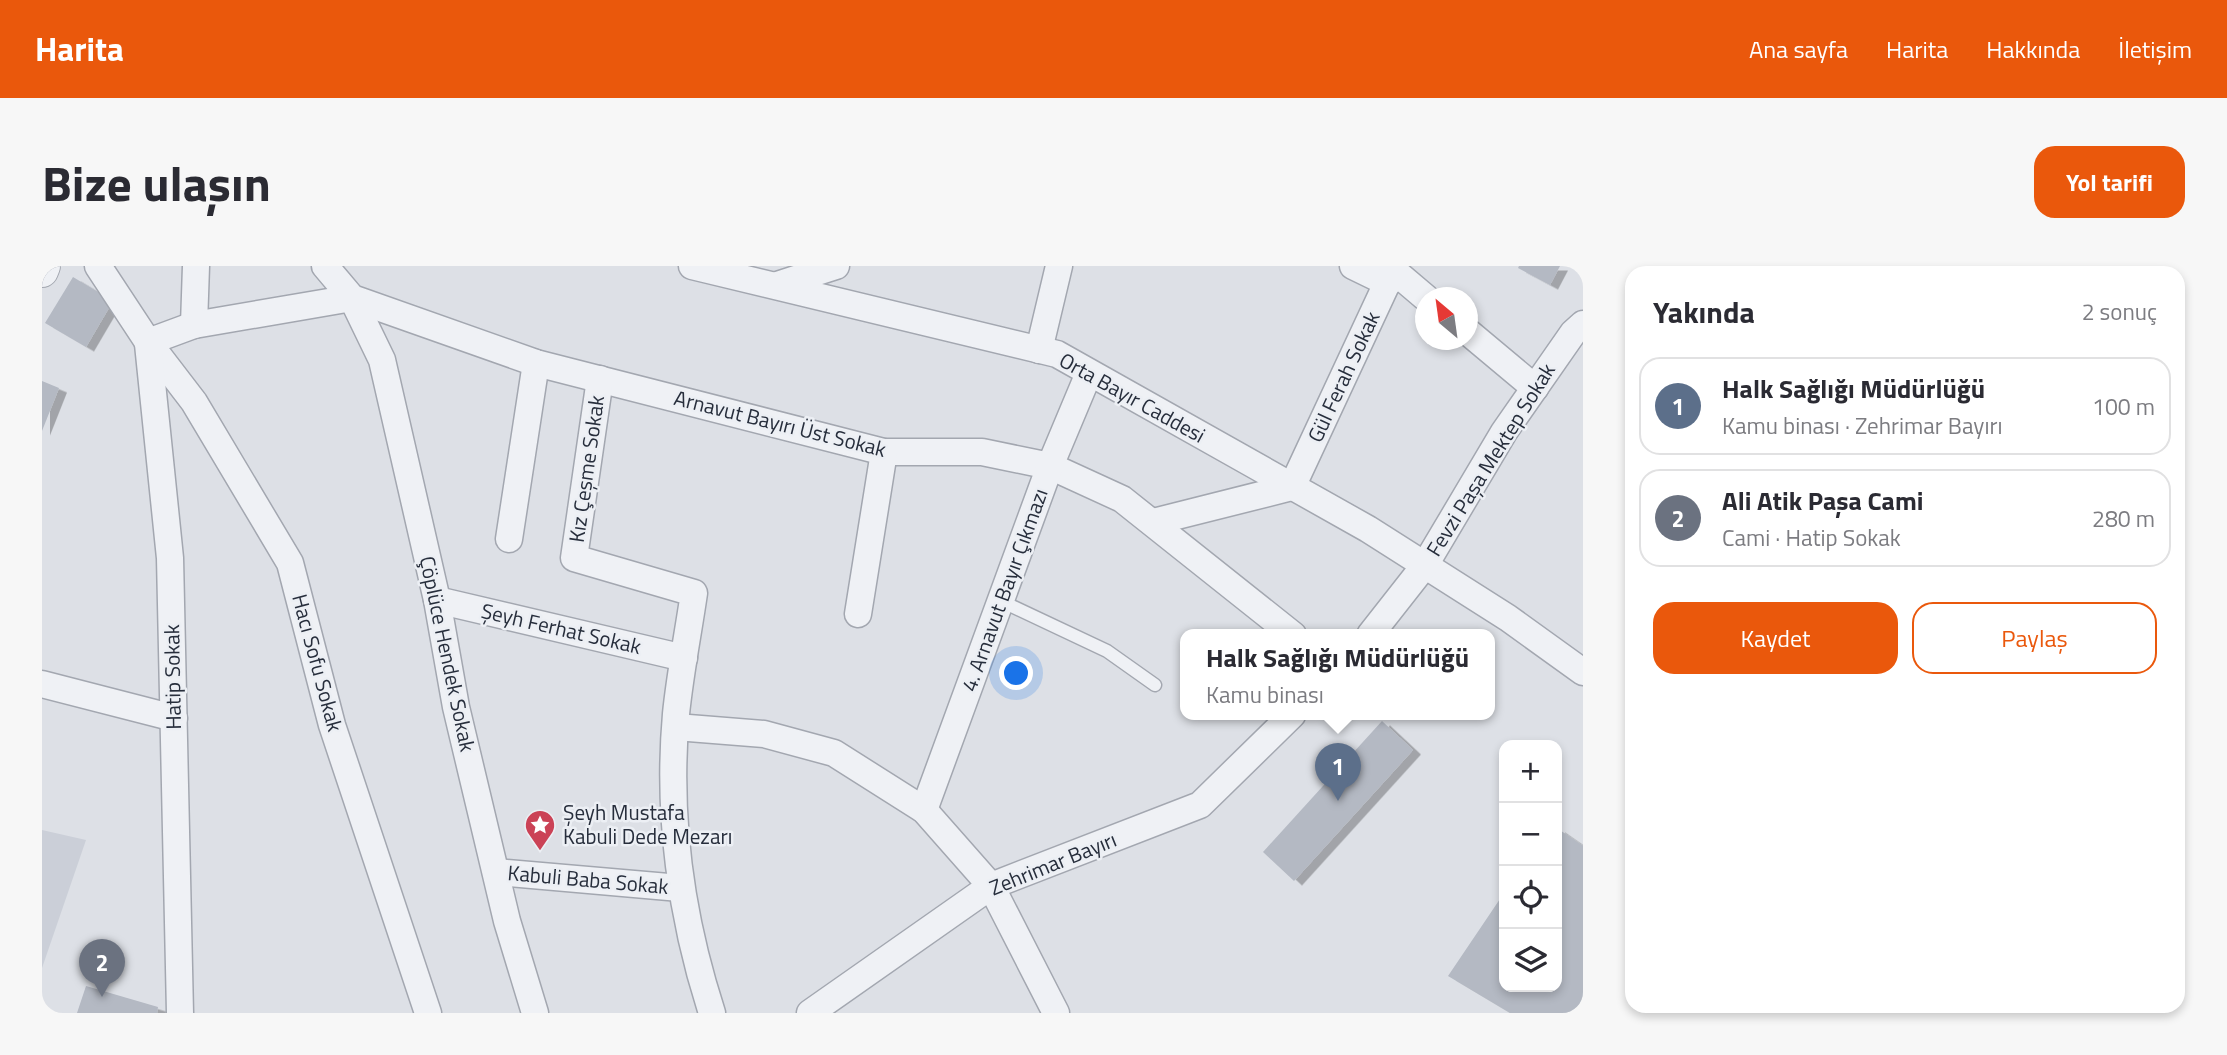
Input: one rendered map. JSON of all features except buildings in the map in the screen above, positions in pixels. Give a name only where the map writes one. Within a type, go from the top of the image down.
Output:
[{"type":"street","points":[[42,271],[44,266]]},
{"type":"street","name":"Hacı Sofu Sokak","points":[[98,266],[148,342],[194,402],[290,563],[332,725],[428,1013]]},
{"type":"street","points":[[194,325],[196,266]]},
{"type":"street","points":[[148,342],[194,325],[352,298],[326,266]]},
{"type":"street","name":"Orta Bayır Caddesi","points":[[692,266],[771,276],[1057,354],[1424,565],[1508,618],[1583,672]]},
{"type":"street","points":[[771,276],[835,266]]},
{"type":"street","points":[[1039,350],[1059,266]]},
{"type":"street","points":[[1353,266],[1392,273],[1415,290]]},
{"type":"street","name":"Gül Ferah Sokak","points":[[1292,487],[1392,273]]},
{"type":"street","name":"Arnavut Bayırı Üst Sokak","points":[[352,298],[536,363],[884,452],[982,452],[1050,466],[1122,499],[1286,629]]},
{"type":"street","name":"Çöplüce Hendek Sokak","points":[[352,298],[382,360],[438,600],[456,707],[496,872],[535,1013]]},
{"type":"street","name":"Fevzi Paşa Mektep Sokak","points":[[1424,565],[1535,388],[1573,333],[1583,324]]},
{"type":"street","points":[[1478,340],[1535,388]]},
{"type":"street","name":"Hatip Sokak","points":[[148,342],[170,558],[180,1013]]},
{"type":"street","points":[[509,538],[536,363]]},
{"type":"street","name":"4. Arnavut Bayır Çıkmazı","points":[[924,810],[1050,466],[1089,373]]},
{"type":"street","name":"Kız Çeşme Sokak","points":[[600,379],[574,558],[694,593],[684,658]]},
{"type":"street","points":[[858,614],[884,452]]},
{"type":"street","points":[[1153,522],[1292,487]]},
{"type":"street","points":[[1375,629],[1424,565]]},
{"type":"street","name":"Şeyh Ferhat Sokak","points":[[438,600],[684,658]]},
{"type":"street","points":[[684,658],[676,727],[680,888],[700,975],[712,1013]]},
{"type":"street","points":[[42,684],[174,718]]},
{"type":"street","name":"Zehrimar Bayırı","points":[[812,1012],[990,886],[1200,806],[1287,720]]},
{"type":"street","points":[[676,727],[764,734],[834,753],[924,810],[990,886],[1056,1013]]},
{"type":"street","name":"Kabuli Baba Sokak","points":[[496,872],[680,888]]},
{"type":"lane","points":[[1001,601],[1107,651],[1155,685]]},
{"type":"shaded area","points":[[42,830],[86,840],[42,968]]},
{"type":"place","name":"Halk Sağlığı Müdürlüğü","points":[[1338,801]]},
{"type":"place","name":"Şeyh Mustafa Kabuli Dede Mezarı","points":[[540,852]]},
{"type":"place","name":"Ali Atik Paşa Cami","points":[[102,997]]}]
